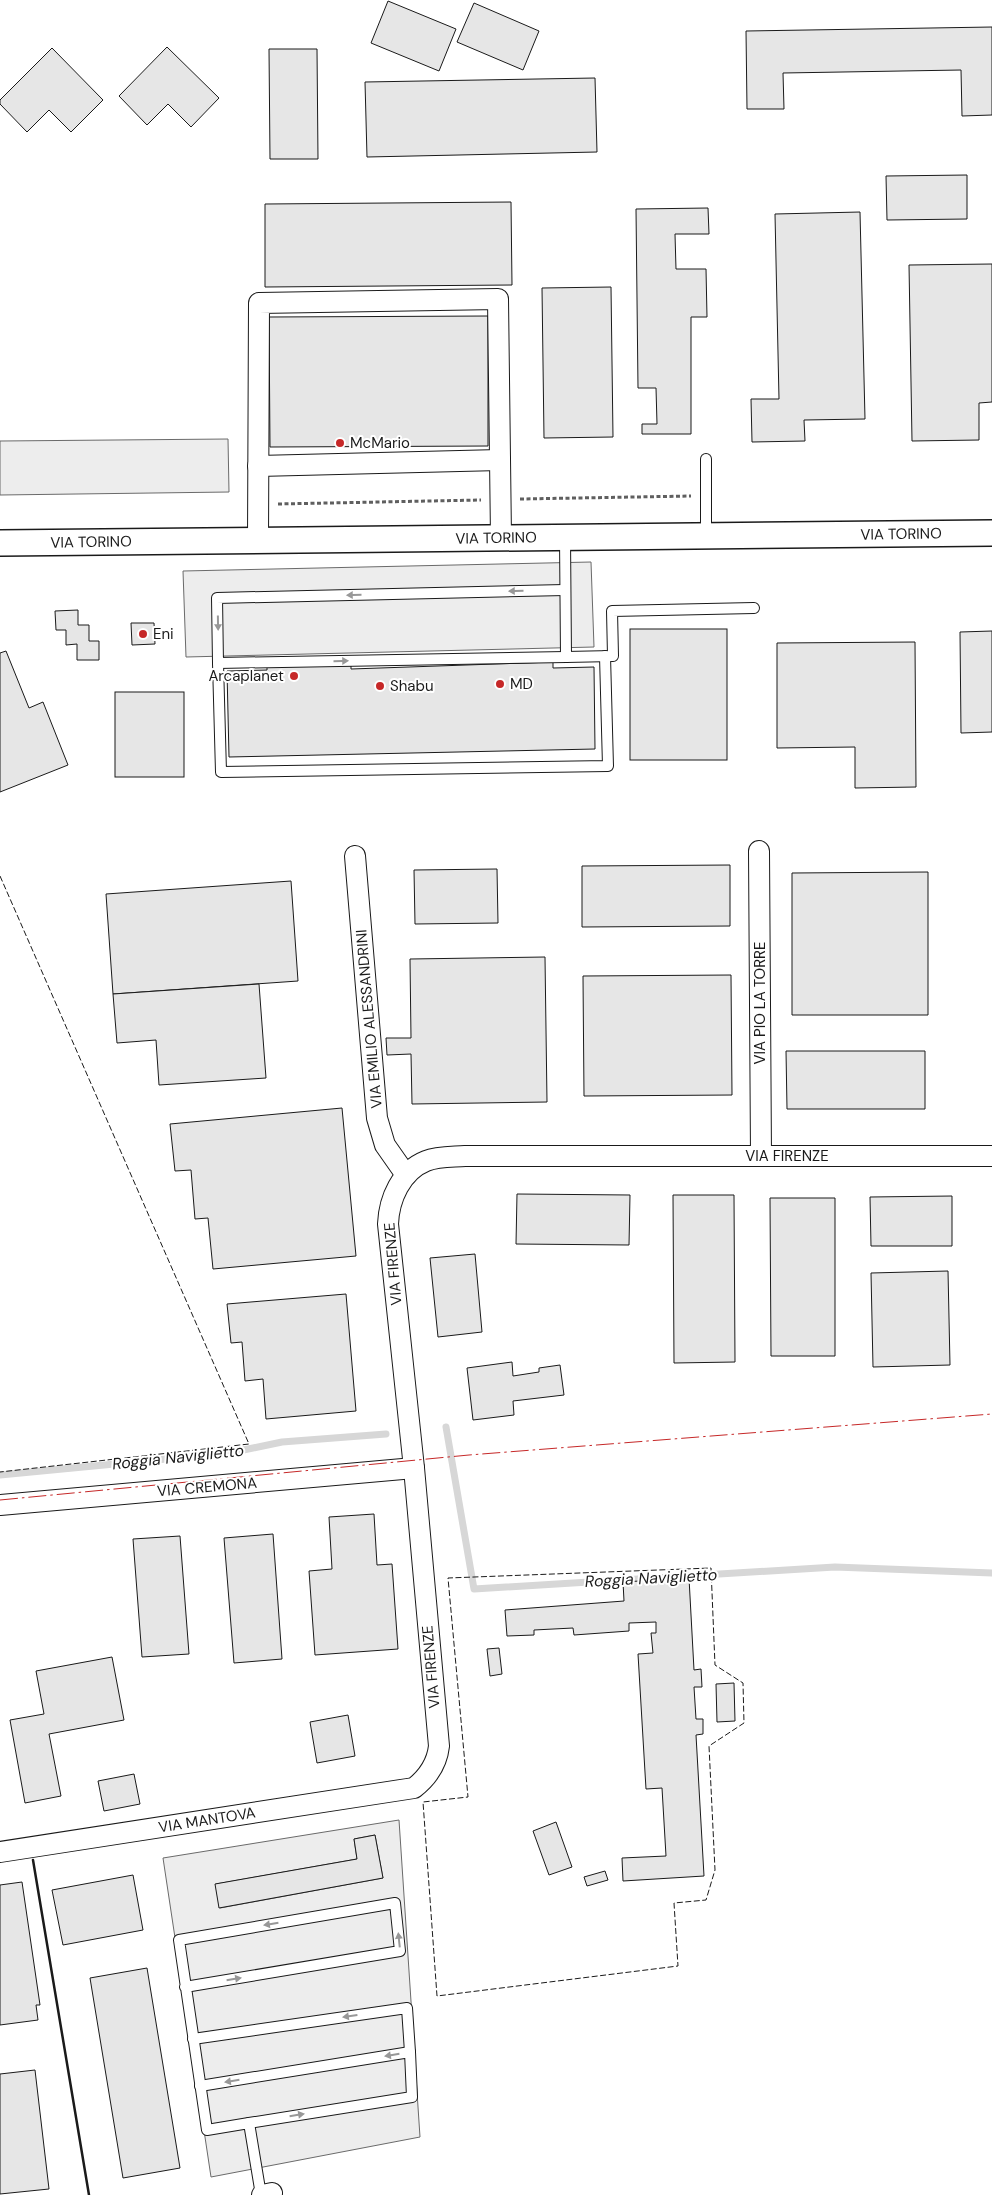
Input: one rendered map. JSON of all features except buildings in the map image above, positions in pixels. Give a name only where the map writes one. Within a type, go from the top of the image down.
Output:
[{"type":"street","points":[[258,540],[259,303],[498,299],[501,538]]},
{"type":"street","points":[[258,466],[500,460]]},
{"type":"street","name":"VIA TORINO","points":[[0,543],[992,533]]},
{"type":"street","name":"VIA PIO LA TORRE","points":[[759,851],[761,1156]]},
{"type":"street","name":"VIA EMILIO ALESSANDRINI","points":[[355,856],[377,1118],[385,1145],[406,1175]]},
{"type":"street","name":"VIA FIRENZE","points":[[414,1788],[431,1771],[438,1756],[438,1746],[414,1468],[388,1224],[393,1197],[406,1175],[414,1166],[427,1160],[441,1157],[992,1156]]},
{"type":"street","name":"VIA CREMONA","points":[[0,1506],[414,1468]]},
{"type":"street","name":"VIA MANTOVA","points":[[0,1852],[414,1788]]},
{"type":"lane","points":[[706,459],[706,536]]},
{"type":"lane","points":[[565,537],[566,657]]},
{"type":"lane","points":[[565,590],[217,598],[221,772],[608,766],[605,656]]},
{"type":"lane","points":[[218,663],[613,656],[612,612],[754,608]]},
{"type":"lane","points":[[186,1987],[400,1951],[395,1904],[179,1940],[206,2130],[412,2097],[407,2008],[194,2039]]},
{"type":"lane","points":[[200,2086],[410,2052]]},
{"type":"lane","points":[[249,2123],[265,2194]]},
{"type":"path","points":[[258,504],[706,496]]},
{"type":"shaded area","points":[[228,439],[229,492],[0,495],[0,441]]},
{"type":"shaded area","points":[[591,562],[594,647],[186,657],[183,571]]},
{"type":"shaded area","points":[[399,1820],[420,2137],[211,2177],[163,1858]],"holes":[[[375,1835],[383,1878],[220,1908],[216,1884],[357,1859],[354,1839]]]},
{"type":"waterway","name":"Roggia Naviglietto","points":[[446,1427],[474,1589],[835,1567],[992,1573]]},
{"type":"waterway","name":"Roggia Naviglietto","points":[[0,1475],[229,1453],[282,1442],[386,1434]]},
{"type":"fence","points":[[0,876],[249,1444],[0,1472]]},
{"type":"fence","points":[[711,1568],[715,1665],[743,1683],[744,1723],[709,1746],[715,1870],[706,1900],[674,1903],[678,1966],[437,1996],[423,1802],[468,1797],[448,1578],[711,1568]]},
{"type":"wall","points":[[33,1860],[89,2195]]},
{"type":"power","points":[[0,1500],[469,1455],[992,1414]]},
{"type":"place","name":"McMario","points":[[340,443]]},
{"type":"place","name":"Eni","points":[[143,634]]},
{"type":"place","name":"Arcaplanet","points":[[294,676]]},
{"type":"place","name":"MD","points":[[500,684]]},
{"type":"place","name":"Shabu","points":[[380,686]]}]
